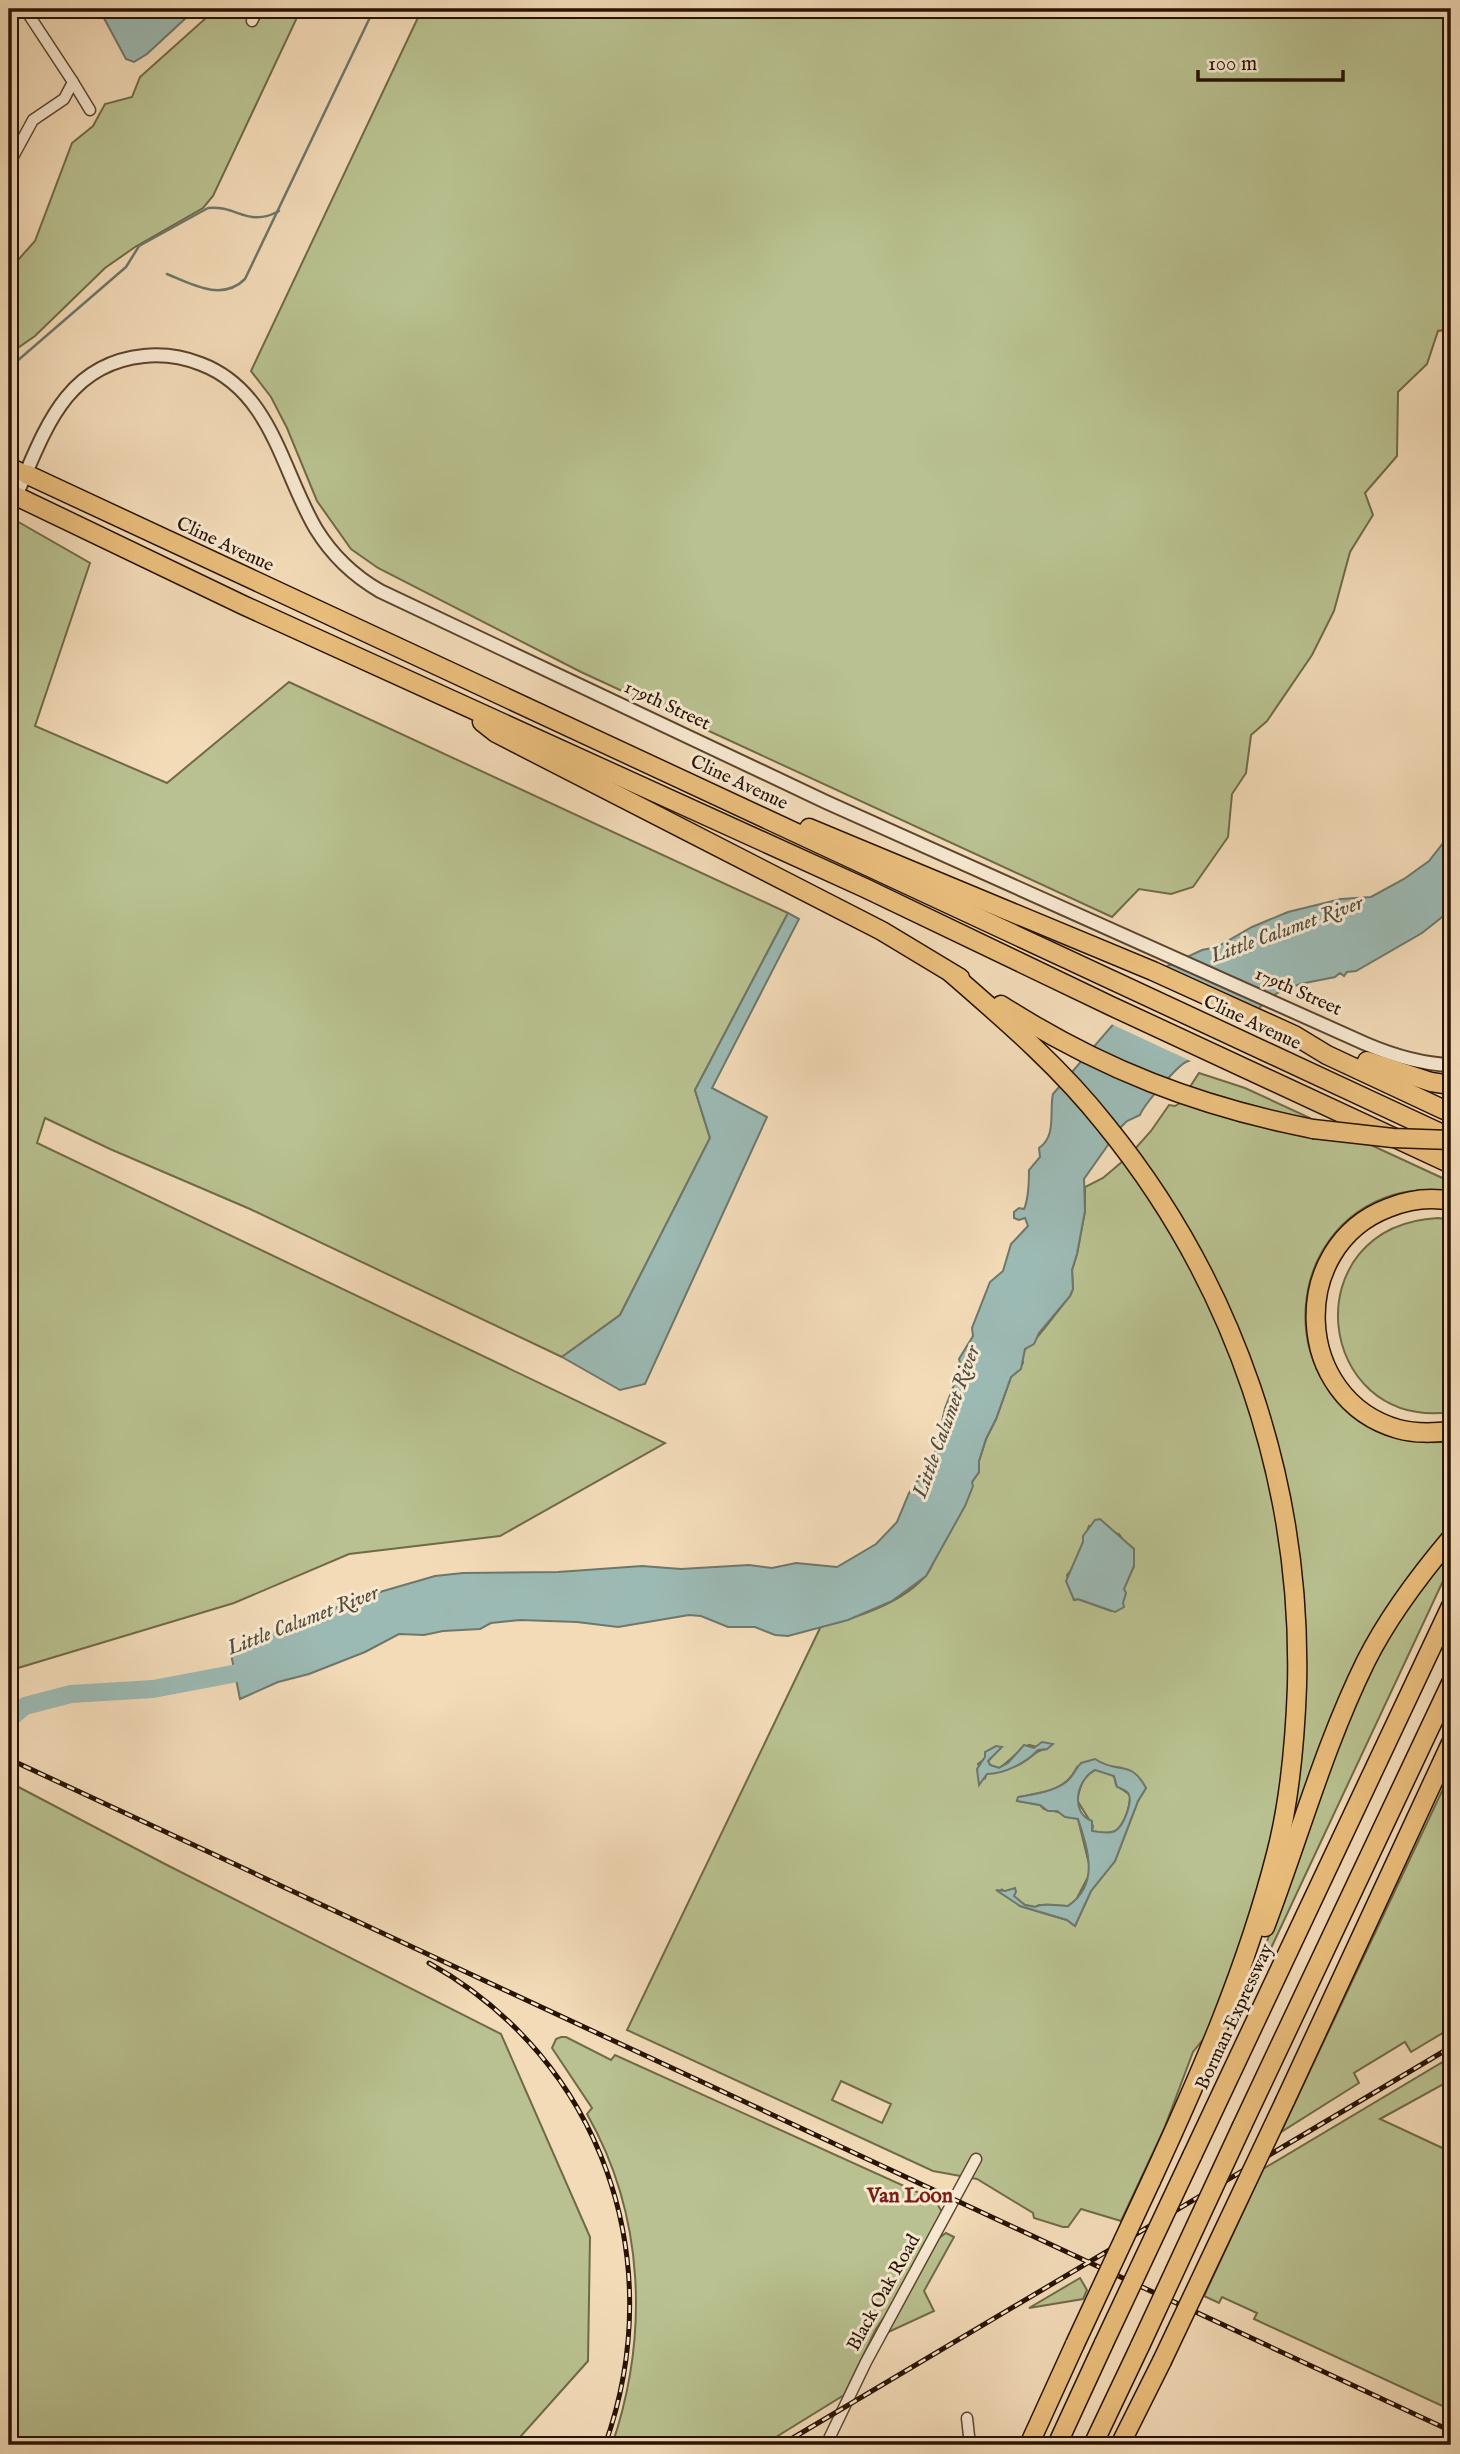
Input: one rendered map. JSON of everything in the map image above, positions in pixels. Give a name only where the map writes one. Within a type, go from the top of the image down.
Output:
[{"type":"highway","name":"Cline Avenue","points":[[26,474],[1451,1139]]},
{"type":"highway","points":[[11,500],[865,888],[1451,1164]]},
{"type":"highway","points":[[448,697],[496,733],[882,932],[1060,1040],[1118,1069],[1231,1111],[1313,1129],[1392,1138],[1451,1139]]},
{"type":"highway","points":[[708,792],[828,834],[1153,971],[1294,1035],[1388,1070],[1451,1085]]},
{"type":"highway","points":[[951,973],[1046,1058],[1092,1107],[1132,1160],[1192,1251],[1238,1349],[1259,1405],[1277,1473],[1289,1536],[1294,1592],[1296,1721],[1289,1784],[1277,1851],[1214,2042]]},
{"type":"highway","points":[[1294,1035],[1327,1055],[1451,1113]]},
{"type":"highway","points":[[1451,1201],[1421,1200],[1400,1203],[1359,1223],[1334,1252],[1327,1265],[1315,1308],[1315,1335],[1324,1360],[1345,1396],[1379,1421],[1397,1428],[1433,1433],[1451,1431]]},
{"type":"highway","points":[[1030,2445],[1255,1953],[1324,1759],[1367,1659],[1394,1612],[1451,1538]]},
{"type":"highway","name":"Borman Expressway","points":[[1056,2445],[1451,1606]]},
{"type":"highway","points":[[1093,2445],[1451,1684]]},
{"type":"highway","points":[[1120,2445],[1285,2101],[1451,1744]]},
{"type":"main road","name":"Cline Avenue","points":[[9,466],[26,474]]},
{"type":"street","points":[[25,9],[90,110]]},
{"type":"street","points":[[252,21],[258,9]]},
{"type":"street","points":[[9,164],[33,120],[64,99],[72,82]]},
{"type":"street","name":"179th Street","points":[[11,500],[58,407],[76,386],[98,370],[123,360],[150,356],[184,358],[207,366],[237,385],[253,403],[272,432],[309,515],[324,541],[349,569],[380,592],[825,802],[1384,1052],[1424,1063],[1451,1065]]},
{"type":"street","name":"Black Oak Road","points":[[826,2445],[866,2362],[976,2159]]},
{"type":"street","points":[[967,2418],[967,2445]]},
{"type":"green space","points":[[216,9],[301,9],[213,196],[203,208],[135,247],[105,268],[35,336],[9,354],[9,270],[35,241],[72,143],[93,126],[105,104],[132,97],[140,77]]},
{"type":"green space","points":[[422,9],[1451,9],[1451,329],[1438,331],[1427,364],[1398,392],[1397,456],[1365,493],[1373,515],[1350,552],[1334,611],[1312,655],[1267,721],[1251,735],[1246,773],[1232,794],[1228,837],[1193,887],[1171,894],[1139,889],[1112,917],[581,672],[378,568],[351,549],[317,501],[287,428],[271,397],[251,371]]},
{"type":"green space","points":[[15,520],[90,563],[35,726],[167,783],[289,682],[788,913],[695,1090],[710,1138],[620,1315],[562,1357],[250,1209],[45,1118],[37,1143],[665,1443],[500,1536],[349,1554],[234,1603],[18,1668],[9,1677],[9,534]]},
{"type":"green space","points":[[1199,1073],[1245,1088],[1310,1118],[1313,1122],[1188,1090]]},
{"type":"green space","points":[[1180,1103],[1276,1131],[1371,1145],[1451,1182],[1451,1191],[1422,1190],[1400,1193],[1357,1212],[1331,1238],[1314,1270],[1306,1305],[1308,1341],[1320,1375],[1342,1405],[1374,1428],[1411,1440],[1451,1441],[1451,1511],[1444,1527],[1447,1530],[1377,1623],[1347,1679],[1287,1842],[1301,1710],[1269,1428],[1134,1150],[1169,1105]]},
{"type":"green space","points":[[1123,1161],[1137,1181],[1198,1283],[1219,1326],[1243,1388],[1262,1452],[1277,1518],[1286,1585],[1288,1719],[1281,1786],[1268,1851],[1240,1945],[1205,2037],[1193,2052],[1164,2129],[1121,2221],[1081,2209],[1068,2227],[1063,2227],[1034,2218],[1033,2213],[977,2179],[933,2171],[627,2030],[821,1626],[864,1614],[893,1601],[917,1584],[931,1568],[979,1472],[979,1461],[986,1439],[1011,1377],[1023,1363],[1025,1349],[1070,1296],[1073,1289],[1072,1270],[1085,1211],[1085,1187],[1103,1178]],"holes":[[[1089,1526],[1119,1534],[1134,1549],[1134,1566],[1123,1589],[1123,1603],[1111,1611],[1074,1600],[1067,1575],[1074,1567]],[[1029,1745],[1047,1749],[1037,1752],[1014,1767],[987,1773],[985,1778],[978,1764],[1001,1747],[988,1761],[990,1765],[999,1768]],[[1103,1765],[1122,1768],[1146,1788],[1138,1801],[1115,1861],[1091,1891],[1075,1926],[1067,1920],[1020,1906],[1001,1889],[1025,1905],[1035,1907],[1068,1906],[1076,1900],[1090,1868],[1078,1819],[1044,1809],[1040,1805],[1017,1801],[1019,1797],[1060,1786],[1073,1775],[1077,1767]],[[841,2081],[891,2104],[882,2123],[832,2100]]]},
{"type":"green space","points":[[1438,1218],[1451,1220],[1451,1412],[1405,1409],[1371,1390],[1348,1361],[1338,1325],[1342,1288],[1359,1254],[1391,1229]]},
{"type":"green space","points":[[1451,1547],[1451,1564],[1258,1976],[1255,1974],[1361,1685],[1406,1607]]},
{"type":"green space","points":[[1097,1769],[1114,1776],[1116,1785],[1130,1795],[1124,1820],[1119,1828],[1110,1833],[1092,1831],[1093,1826],[1077,1800],[1085,1778]]},
{"type":"green space","points":[[1451,1772],[1451,2028],[1411,2052],[1405,2042],[1354,2073],[1359,2083],[1281,2132]]},
{"type":"green space","points":[[9,1782],[501,2034],[590,2237],[588,2361],[513,2445],[9,2445]]},
{"type":"green space","points":[[561,2037],[611,2060],[615,2055],[935,2200],[942,2212],[876,2329],[844,2395],[763,2445],[612,2445],[632,2362],[636,2319],[630,2235],[621,2193],[587,2114],[592,2108],[552,2048],[556,2039]]},
{"type":"green space","points":[[1451,2057],[1451,2080],[1380,2119],[1451,2152],[1451,2410],[1254,2319],[1257,2313],[1222,2297],[1219,2303],[1204,2296],[1263,2169]]},
{"type":"green space","points":[[946,2233],[954,2237],[924,2291],[934,2311],[884,2334],[936,2240]]},
{"type":"green space","points":[[1080,2278],[1087,2290],[1083,2299],[1029,2308]]},
{"type":"water","points":[[99,9],[193,9],[147,54],[134,62],[126,59]]},
{"type":"water","points":[[1451,833],[1451,910],[1422,933],[1356,971],[1347,972],[1344,976],[1340,973],[1335,977],[1300,984],[1277,993],[1198,1058],[1182,1065],[1168,1078],[1140,1115],[1120,1128],[1084,1179],[1085,1211],[1072,1270],[1073,1289],[1070,1296],[1039,1333],[1034,1344],[1025,1349],[1021,1369],[1011,1377],[986,1439],[979,1461],[979,1472],[972,1482],[965,1506],[926,1576],[892,1601],[848,1620],[788,1636],[775,1635],[755,1627],[728,1627],[701,1616],[689,1615],[618,1627],[520,1620],[491,1623],[480,1629],[424,1635],[399,1634],[365,1652],[309,1674],[278,1682],[240,1699],[230,1649],[237,1650],[294,1623],[373,1594],[435,1576],[642,1566],[681,1569],[749,1565],[772,1568],[796,1563],[837,1567],[876,1544],[897,1522],[909,1493],[934,1457],[945,1408],[961,1367],[959,1359],[973,1336],[972,1328],[990,1282],[1003,1271],[1011,1244],[1028,1226],[1025,1218],[1014,1218],[1014,1212],[1019,1208],[1024,1209],[1028,1195],[1029,1170],[1040,1157],[1039,1148],[1048,1137],[1053,1094],[1161,969],[1202,950],[1217,947],[1252,927],[1288,912],[1341,899],[1371,897],[1404,879],[1429,861]]},
{"type":"water","points":[[788,913],[799,919],[712,1088],[767,1117],[645,1384],[620,1390],[562,1357],[620,1315],[710,1138],[695,1090]]},
{"type":"water","points":[[1100,1519],[1134,1549],[1134,1566],[1124,1589],[1124,1607],[1115,1612],[1074,1600],[1066,1581],[1083,1542],[1083,1536],[1095,1520]]},
{"type":"water","points":[[1042,1742],[1053,1744],[1047,1749],[1038,1750],[1014,1767],[987,1774],[979,1785],[977,1769],[985,1757],[985,1752],[996,1746],[1002,1747],[988,1761],[990,1765],[999,1768],[1008,1763],[1024,1745],[1034,1748]]},
{"type":"water","points":[[1095,1759],[1103,1764],[1130,1770],[1146,1788],[1138,1801],[1115,1861],[1091,1891],[1075,1926],[1067,1920],[1020,1906],[996,1890],[1015,1888],[1014,1896],[1025,1905],[1035,1907],[1047,1904],[1068,1906],[1078,1897],[1088,1877],[1089,1866],[1078,1819],[1065,1817],[1057,1811],[1048,1811],[1040,1805],[1017,1801],[1018,1797],[1061,1786],[1081,1763]],"holes":[[[1095,1770],[1114,1776],[1117,1787],[1127,1791],[1129,1796],[1127,1813],[1115,1831],[1092,1831],[1092,1821],[1085,1817],[1078,1804],[1080,1788],[1083,1781]]]},
{"type":"pier","points":[[1163,964],[1262,1009],[1222,1044],[1195,1063],[1109,1023],[1114,1020],[1139,983]]},
{"type":"waterway","points":[[167,274],[196,286],[217,290],[236,286],[245,279],[374,9]]},
{"type":"waterway","points":[[9,368],[126,267],[139,246],[208,208],[251,217],[268,216],[279,211]]},
{"type":"waterway","name":"Little Calumet River","points":[[9,1719],[25,1706],[71,1694],[153,1689],[248,1671],[256,1667]]},
{"type":"railway","points":[[9,1759],[1451,2431]]},
{"type":"railway","points":[[429,1963],[489,2004],[539,2053],[578,2109],[607,2171],[624,2237],[630,2305],[623,2375],[605,2445]]},
{"type":"railway","points":[[781,2445],[1451,2047]]},
{"type":"district","name":"Van Loon","points":[[910,2196]]}]
